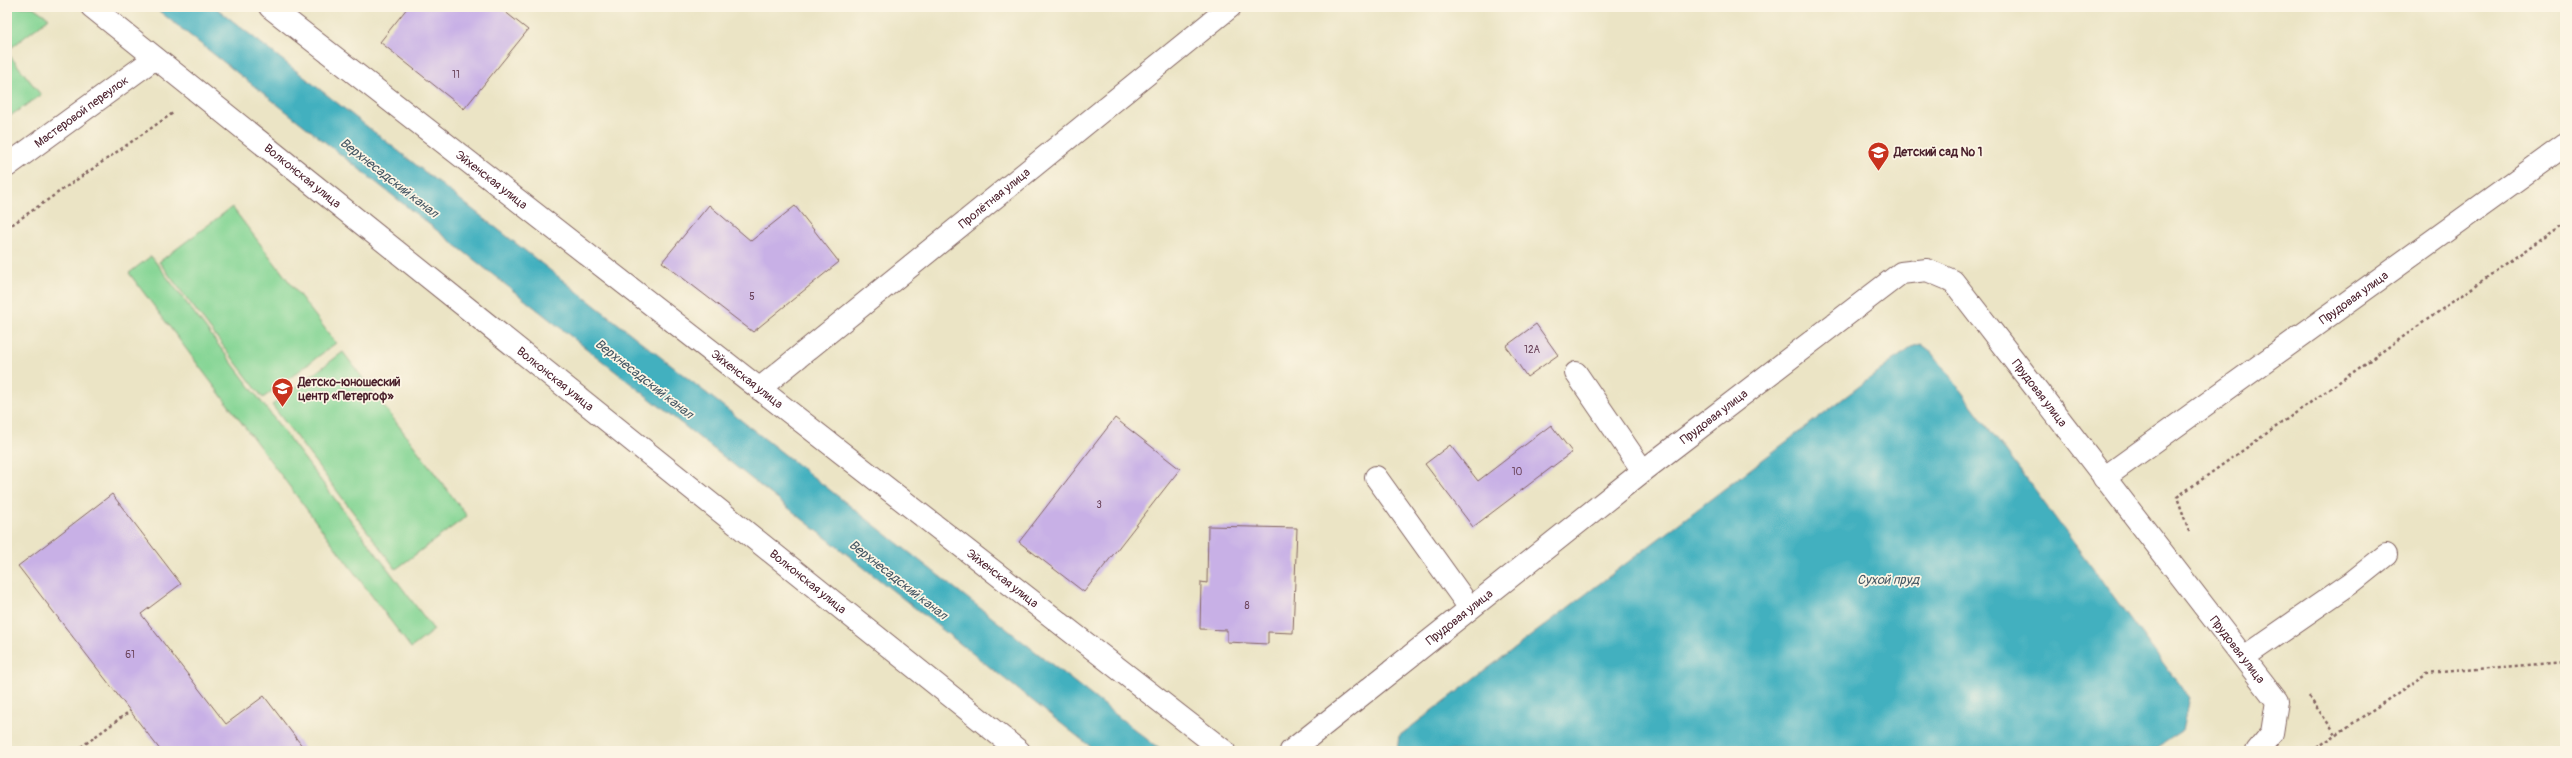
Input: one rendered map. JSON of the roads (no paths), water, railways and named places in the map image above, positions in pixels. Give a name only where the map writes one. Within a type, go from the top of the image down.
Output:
[{"type":"street","name":"Волконская улица","points":[[92,7],[1019,751]]},
{"type":"street","name":"Эйхенская улица","points":[[270,7],[1224,751]]},
{"type":"street","name":"Пролётная улица","points":[[759,389],[1230,7]]},
{"type":"street","name":"Мастеровой переулок","points":[[7,166],[155,58]]},
{"type":"street","name":"Прудовая улица","points":[[2104,478],[2565,145]]},
{"type":"street","name":"Прудовая улица","points":[[1291,751],[1643,471],[1901,273],[1927,270],[1953,281],[2277,701],[2272,733],[2257,751]]},
{"type":"street","points":[[1576,373],[1643,471]]},
{"type":"street","points":[[1376,477],[1470,608]]},
{"type":"street","points":[[2244,657],[2351,583],[2386,555]]},
{"type":"water","name":"Верхнесадский канал","points":[[154,7],[215,7],[1162,751],[1096,751]]},
{"type":"water","name":"Сухой пруд","points":[[1921,344],[1932,352],[2189,698],[2182,731],[2152,751],[1397,751],[1399,736],[1911,347]]},
{"type":"place","name":"Детский сад № 1","points":[[1878,172]]},
{"type":"place","name":"Детско-юношеский центр «Петергоф»","points":[[282,408]]}]
